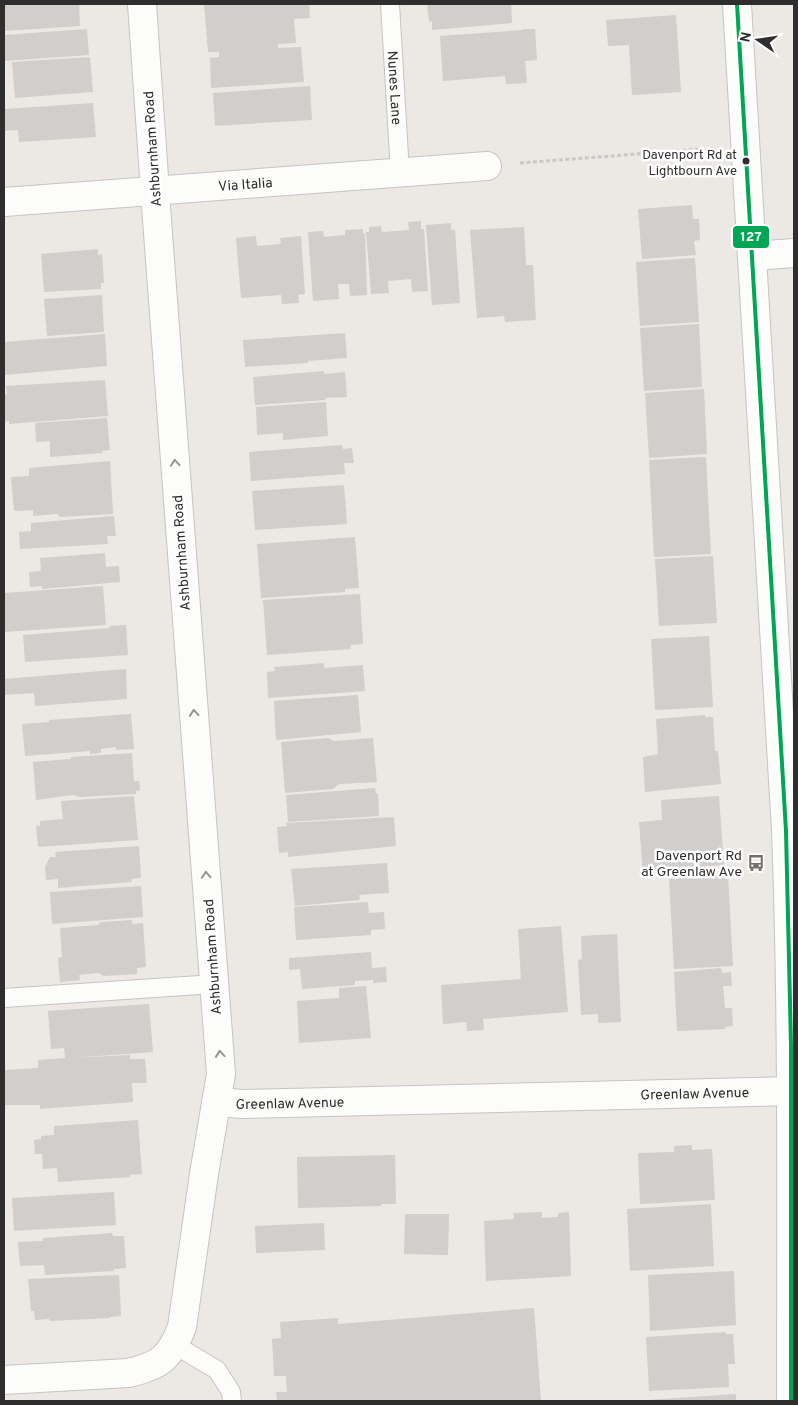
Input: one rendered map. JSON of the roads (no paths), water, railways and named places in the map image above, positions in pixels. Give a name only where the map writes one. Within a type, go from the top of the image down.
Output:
[{"type":"street","name":"Ashburnham Road","points":[[142,4],[221,1074],[216,1102]]},
{"type":"street","points":[[737,4],[786,831],[790,936],[793,1286],[791,1401]]},
{"type":"street","name":"Via Italia","points":[[4,202],[487,166]]},
{"type":"street","points":[[753,256],[794,253]]},
{"type":"street","name":"Greenlaw Avenue","points":[[4,1380],[137,1371],[161,1362],[175,1345],[182,1327],[216,1102],[244,1104],[791,1091]]},
{"type":"lane","name":"Nunes Lane","points":[[390,4],[400,173]]},
{"type":"lane","points":[[4,998],[214,984]]},
{"type":"lane","points":[[175,1345],[217,1370],[231,1392],[232,1401]]},
{"type":"place","name":"Davenport Rd at Lightbourn Ave","points":[[746,161]]},
{"type":"place","name":"Davenport Rd at Greenlaw Ave","points":[[756,863]]}]
